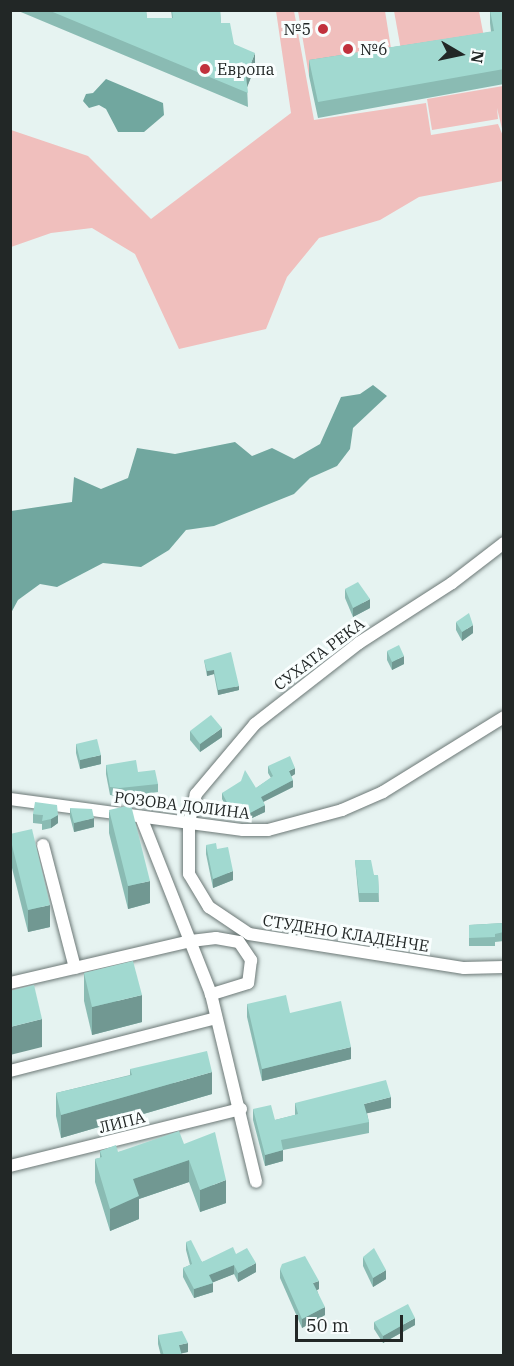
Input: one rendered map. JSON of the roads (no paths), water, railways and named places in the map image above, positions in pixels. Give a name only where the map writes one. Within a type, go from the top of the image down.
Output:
[{"type":"street","name":"СУХАТА РЕКА","points":[[189,823],[196,794],[255,724],[359,643],[452,583],[504,543]]},
{"type":"street","name":"РОЗОВА ДОЛИНА","points":[[10,799],[189,823],[268,830],[342,810],[383,792],[504,717]]},
{"type":"street","points":[[141,817],[211,994],[241,1109],[256,1182]]},
{"type":"street","name":"СТУДЕНО КЛАДЕНЧЕ","points":[[189,823],[189,874],[209,907],[244,938],[464,968],[504,967]]},
{"type":"street","points":[[43,845],[75,968]]},
{"type":"street","points":[[10,983],[191,941],[244,938],[251,960],[248,983],[211,994]]},
{"type":"street","points":[[10,1071],[216,1018]]},
{"type":"street","name":"ЛИПА","points":[[10,1166],[241,1109]]},
{"type":"place","name":"№5","points":[[323,29]]},
{"type":"place","name":"№6","points":[[348,49]]},
{"type":"place","name":"Европа","points":[[205,69]]}]
